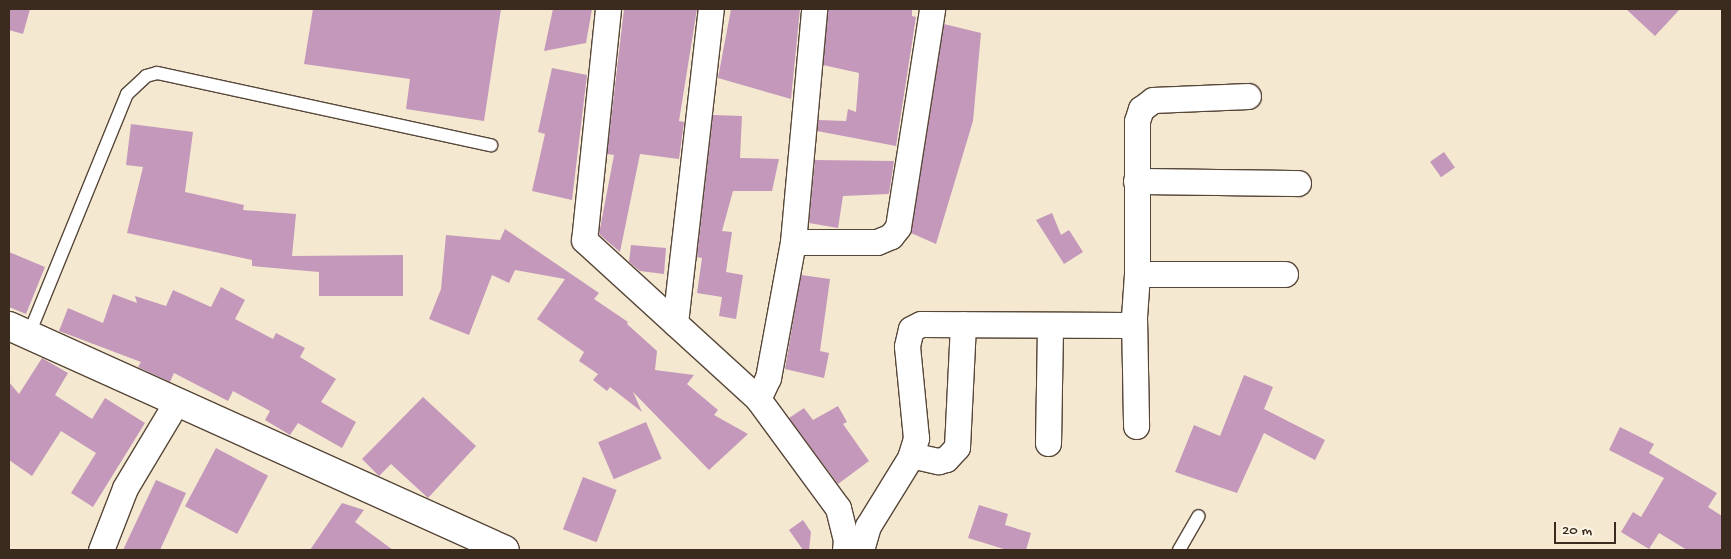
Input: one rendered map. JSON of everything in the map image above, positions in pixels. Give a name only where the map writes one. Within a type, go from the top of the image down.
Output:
[{"type":"street","points":[[608,9],[584,240],[594,253],[675,322],[758,399],[838,508],[846,540],[845,550]]},
{"type":"street","points":[[675,322],[711,9]]},
{"type":"street","points":[[758,399],[768,378],[793,242],[814,9]]},
{"type":"street","points":[[793,242],[877,242],[891,236],[898,227],[932,9]]},
{"type":"street","points":[[1136,426],[1134,317],[1137,274],[1137,121],[1146,105],[1153,100],[1248,96]]},
{"type":"street","points":[[1136,181],[1298,183]]},
{"type":"street","points":[[1137,274],[1285,274]]},
{"type":"street","points":[[861,550],[868,526],[911,455],[917,430],[907,338],[911,329],[921,324],[1124,326],[1134,317]]},
{"type":"street","points":[[911,455],[938,461],[946,459],[958,447],[963,324]]},
{"type":"street","points":[[1048,443],[1050,325]]},
{"type":"street","points":[[19,330],[505,550]]},
{"type":"street","points":[[101,550],[126,488],[177,401]]},
{"type":"lane","points":[[19,330],[127,94],[146,76],[157,73],[491,145]]},
{"type":"lane","points":[[1179,550],[1199,516]]},
{"type":"building","points":[[9,9],[30,9],[23,34],[9,30]]},
{"type":"building","points":[[313,9],[501,9],[484,121],[406,109],[410,79],[304,64]]},
{"type":"building","points":[[553,9],[592,9],[586,43],[544,51]]},
{"type":"building","points":[[624,9],[697,9],[679,121],[684,122],[679,159],[640,154],[620,252],[599,234],[614,155],[607,154]]},
{"type":"building","points":[[731,9],[800,9],[791,99],[718,78]]},
{"type":"building","points":[[828,9],[912,9],[912,16],[916,17],[896,146],[817,131],[818,120],[846,121],[848,109],[856,112],[859,73],[823,65]]},
{"type":"building","points":[[1626,9],[1680,9],[1655,36]]},
{"type":"building","points":[[944,24],[981,33],[973,121],[936,244],[911,233]]},
{"type":"building","points":[[552,68],[587,75],[572,200],[532,191],[545,134],[538,132]]},
{"type":"building","points":[[713,115],[742,116],[740,158],[779,159],[772,191],[733,191],[722,231],[732,232],[726,272],[743,275],[736,319],[719,316],[722,297],[697,293],[702,258],[697,257]]},
{"type":"building","points":[[131,124],[193,132],[185,192],[244,205],[243,210],[296,214],[292,256],[403,255],[403,296],[319,296],[319,272],[252,266],[252,260],[127,233],[143,167],[126,165]]},
{"type":"building","points":[[1444,152],[1455,168],[1441,177],[1430,162]]},
{"type":"building","points":[[815,160],[894,161],[889,194],[843,196],[838,228],[809,223]]},
{"type":"building","points":[[1052,213],[1061,235],[1069,230],[1083,252],[1064,264],[1036,220]]},
{"type":"building","points":[[505,229],[599,293],[594,299],[628,322],[627,324],[657,351],[655,370],[694,375],[687,384],[718,410],[714,415],[748,434],[709,470],[633,392],[642,412],[610,387],[607,391],[593,380],[598,374],[579,361],[584,352],[537,319],[565,279],[515,270],[509,283],[492,275],[469,335],[429,319],[441,289],[446,235],[500,240]]},
{"type":"building","points":[[631,245],[666,248],[664,274],[640,271],[629,262]]},
{"type":"building","points":[[9,252],[45,267],[26,314],[9,307]]},
{"type":"building","points":[[801,275],[830,279],[820,351],[829,353],[824,378],[785,369]]},
{"type":"building","points":[[221,287],[245,300],[235,319],[273,339],[276,333],[305,348],[300,357],[336,379],[321,402],[356,422],[342,448],[298,423],[290,435],[265,420],[270,411],[233,391],[228,401],[174,373],[170,382],[138,367],[141,362],[59,331],[68,308],[103,323],[113,294],[137,303],[135,296],[166,306],[173,290],[211,307]]},
{"type":"building","points":[[42,358],[68,373],[55,395],[92,419],[105,398],[145,423],[93,507],[71,493],[96,453],[61,431],[32,476],[9,460],[9,382],[19,394]]},
{"type":"building","points":[[1244,375],[1273,387],[1264,409],[1325,440],[1315,460],[1264,433],[1237,493],[1175,472],[1194,425],[1220,436]]},
{"type":"building","points":[[423,397],[476,446],[428,498],[391,464],[379,476],[362,459]]},
{"type":"building","points":[[838,406],[847,422],[843,424],[869,461],[838,484],[789,418],[804,408],[813,420]]},
{"type":"building","points":[[646,422],[662,459],[614,479],[598,442]]},
{"type":"building","points":[[1620,427],[1654,444],[1649,453],[1717,493],[1708,507],[1722,516],[1722,550],[1687,550],[1659,533],[1649,549],[1621,532],[1633,512],[1641,517],[1664,478],[1609,450]]},
{"type":"building","points":[[216,448],[268,476],[237,534],[185,506]]},
{"type":"building","points":[[583,477],[617,490],[597,542],[563,529]]},
{"type":"building","points":[[156,480],[186,493],[160,550],[123,550]]},
{"type":"building","points":[[342,503],[364,510],[355,522],[393,550],[310,550]]},
{"type":"building","points":[[979,505],[1008,514],[1005,525],[1031,533],[1026,550],[1007,550],[968,538]]},
{"type":"building","points":[[803,520],[811,532],[809,550],[803,550],[789,530]]}]
